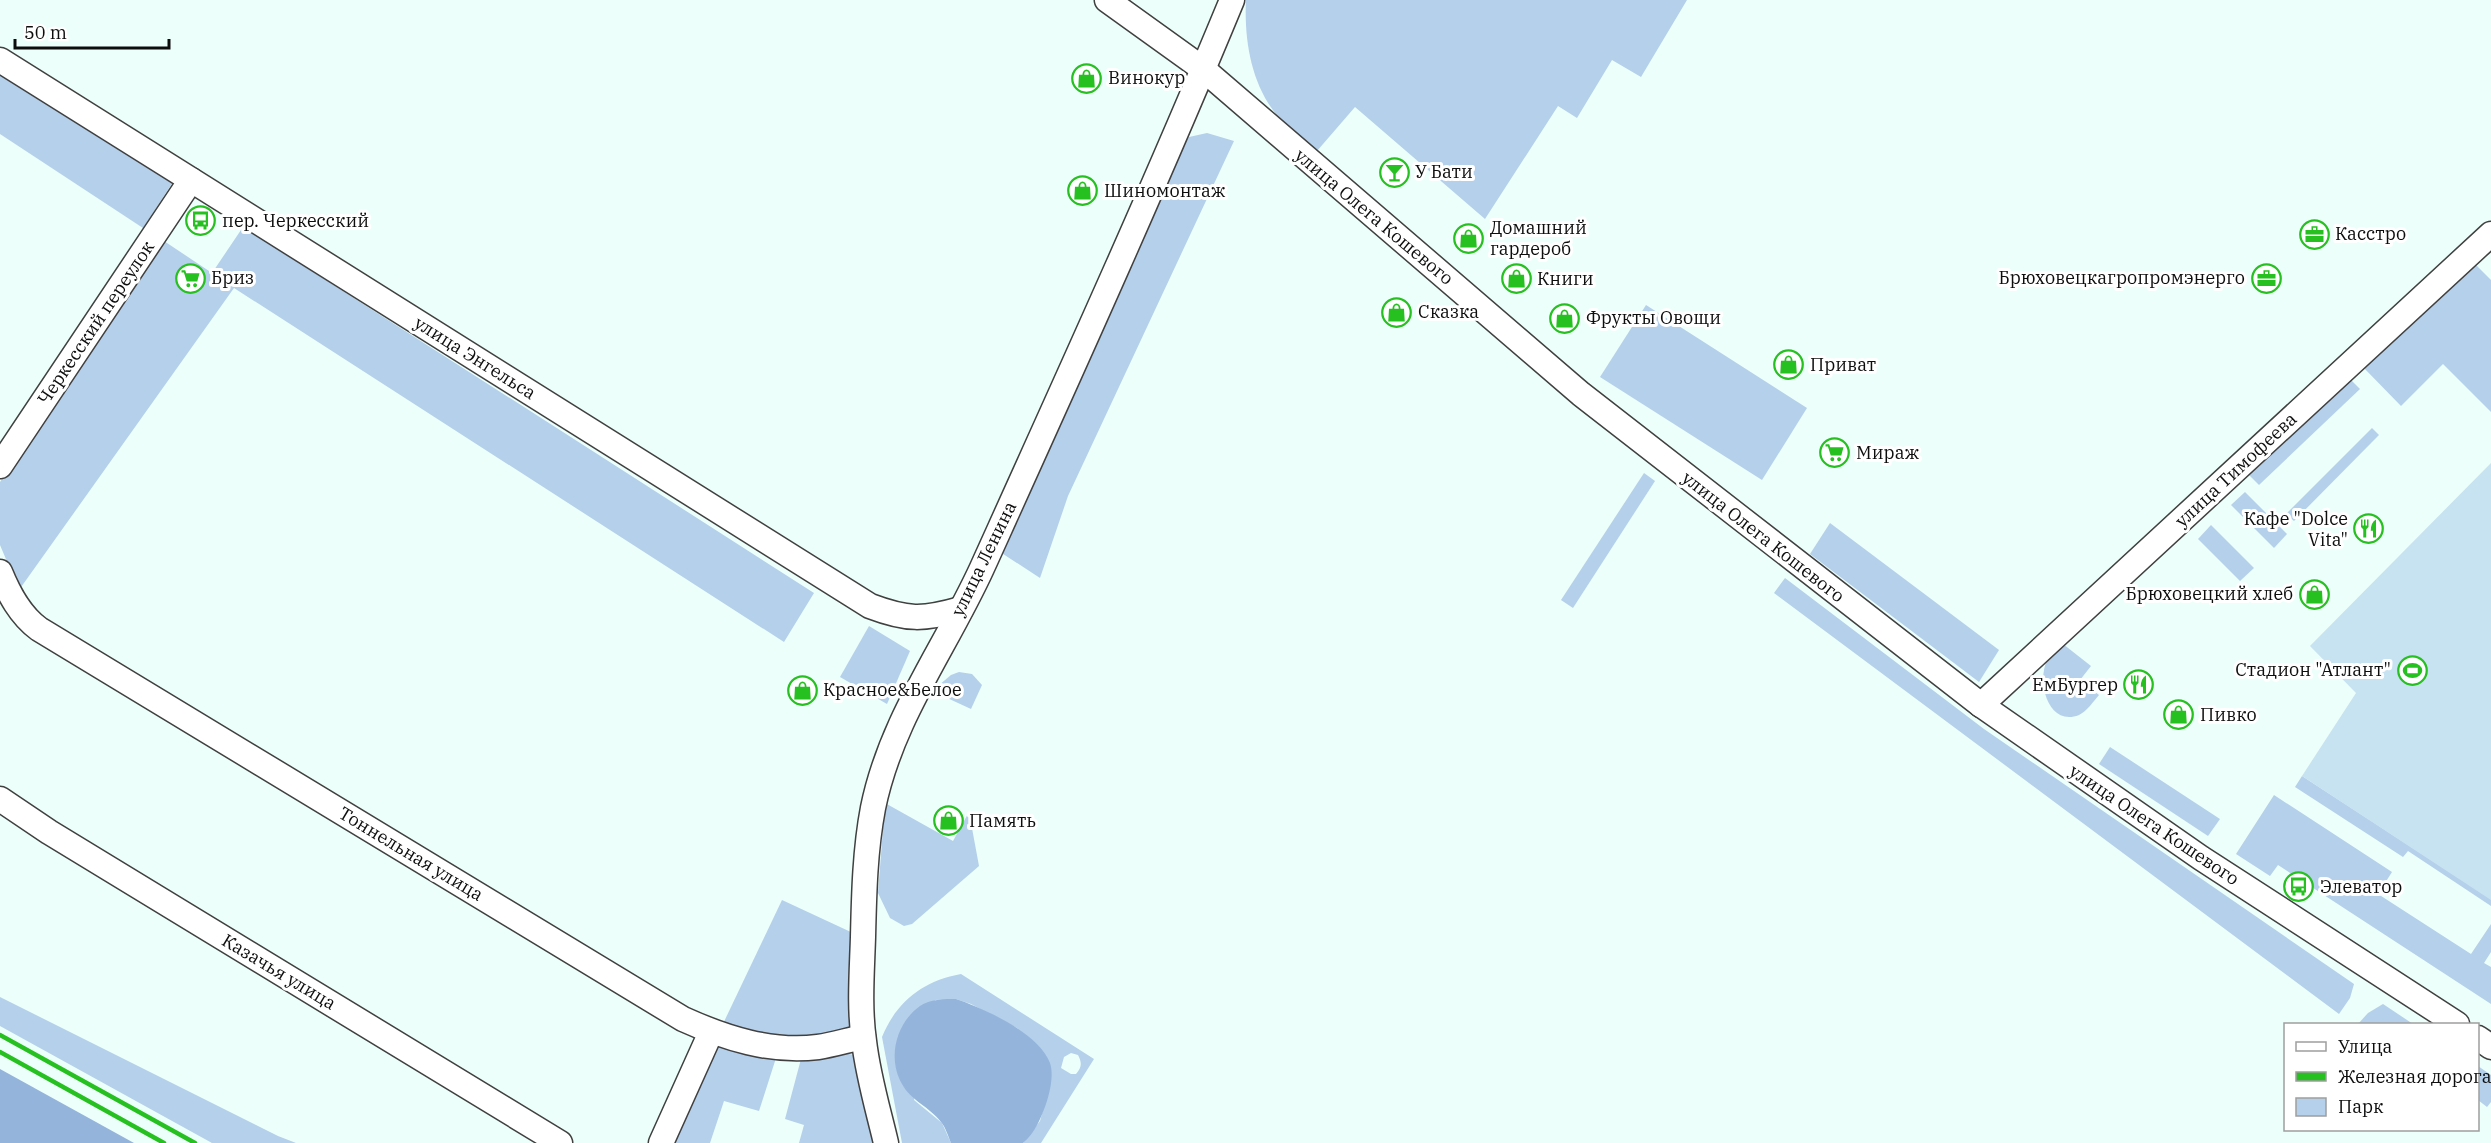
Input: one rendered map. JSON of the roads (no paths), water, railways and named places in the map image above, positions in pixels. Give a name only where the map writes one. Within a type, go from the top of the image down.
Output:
[{"type":"street","name":"улица Олега Кошевого","points":[[1107,0],[1203,69],[1581,394],[1981,705],[2201,858],[2455,1023]]},
{"type":"street","name":"улица Ленина","points":[[886,1143],[863,1037],[862,969],[864,903],[873,810],[881,776],[899,725],[977,579],[1039,443],[1232,0]]},
{"type":"street","name":"улица Энгельса","points":[[0,60],[870,606],[889,613],[923,618],[961,609]]},
{"type":"street","name":"Черкесский переулок","points":[[0,466],[191,180]]},
{"type":"street","name":"улица Тимофеева","points":[[1981,705],[2491,234]]},
{"type":"street","name":"Тоннельная улица","points":[[0,572],[23,615],[39,629],[647,998],[711,1032],[757,1044],[802,1048],[819,1047],[863,1037]]},
{"type":"street","name":"Казачья улица","points":[[0,799],[68,844],[560,1143]]},
{"type":"street","points":[[662,1143],[711,1032]]},
{"type":"railway","points":[[0,1035],[195,1143]]},
{"type":"railway","points":[[0,1052],[164,1143]]},
{"type":"place","name":"Винокур","points":[[1087,78]]},
{"type":"place","name":"У Бати","points":[[1394,172]]},
{"type":"place","name":"Шиномонтаж","points":[[1083,191]]},
{"type":"place","name":"пер. Черкесский","points":[[201,221]]},
{"type":"place","name":"Касстро","points":[[2314,234]]},
{"type":"place","name":"Домашний гардероб","points":[[1469,238]]},
{"type":"place","name":"Бриз","points":[[190,278]]},
{"type":"place","name":"Брюховецкагропромэнерго","points":[[2266,278]]},
{"type":"place","name":"Книги","points":[[1516,279]]},
{"type":"place","name":"Сказка","points":[[1397,312]]},
{"type":"place","name":"Фрукты Овощи","points":[[1565,318]]},
{"type":"place","name":"Приват","points":[[1789,365]]},
{"type":"place","name":"Мираж","points":[[1835,453]]},
{"type":"place","name":"Кафе \"Dolce Vita\"","points":[[2369,529]]},
{"type":"place","name":"Брюховецкий хлеб","points":[[2314,594]]},
{"type":"place","name":"Стадион \"Атлант\"","points":[[2412,670]]},
{"type":"place","name":"ЕмБургер","points":[[2139,685]]},
{"type":"place","name":"Красное&Белое","points":[[802,690]]},
{"type":"place","name":"Пивко","points":[[2179,715]]},
{"type":"place","name":"Память","points":[[948,821]]},
{"type":"place","name":"Элеватор","points":[[2299,887]]}]
